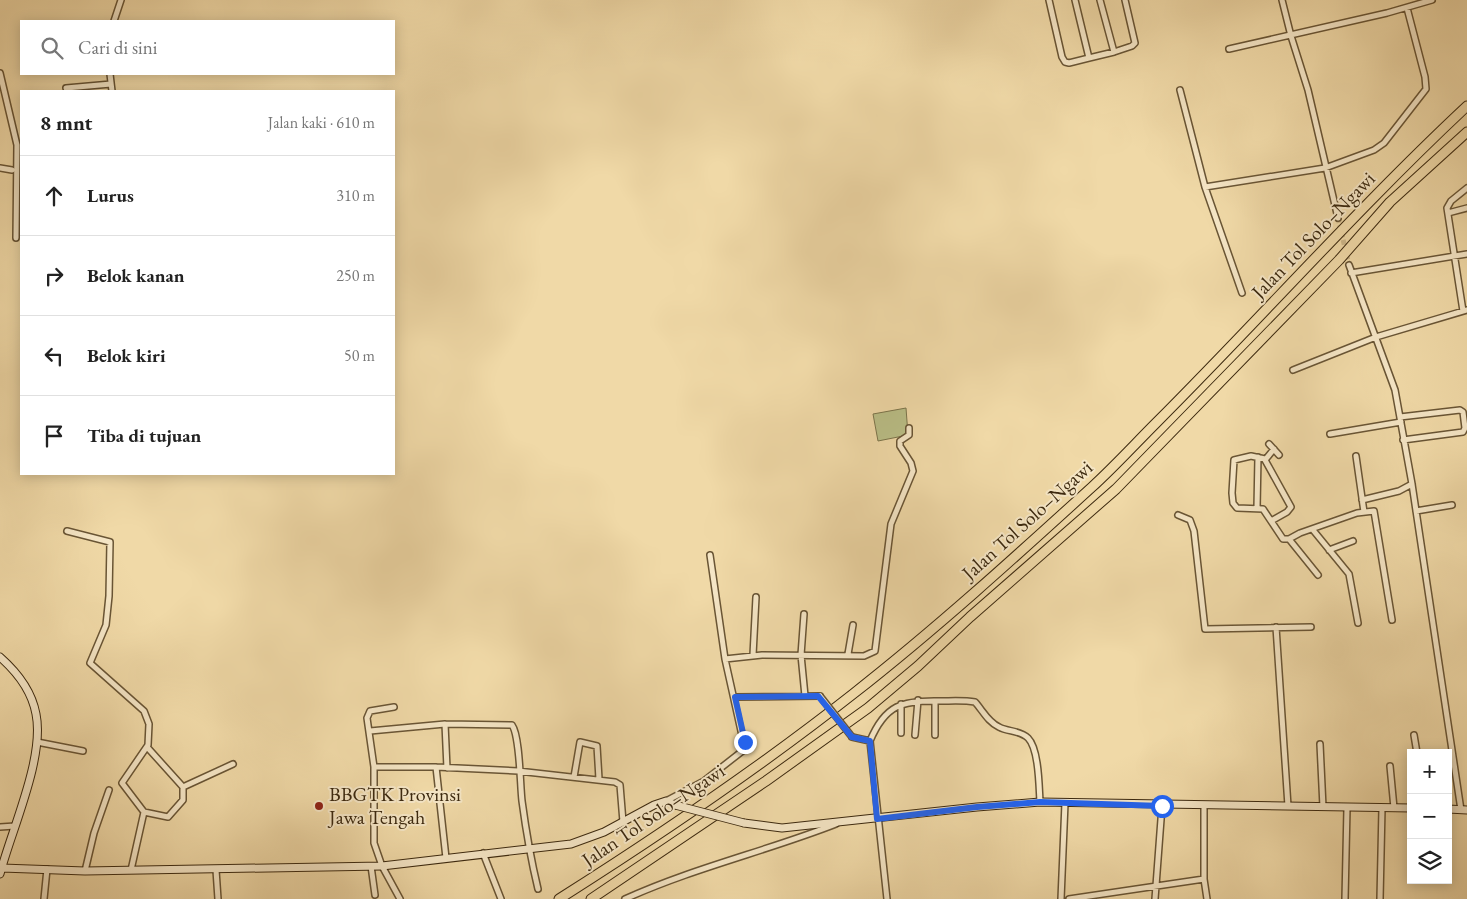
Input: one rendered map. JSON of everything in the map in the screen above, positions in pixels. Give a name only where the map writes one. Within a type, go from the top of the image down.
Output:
[{"type":"highway","name":"Jalan Tol Solo–Ngawi","points":[[559,899],[640,848],[756,766],[852,695],[955,609],[1094,485],[1346,224],[1467,106]]},
{"type":"highway","name":"Jalan Tol Solo–Ngawi","points":[[591,899],[657,857],[806,753],[868,708],[918,666],[970,617],[1116,489],[1338,260],[1390,202],[1467,132]]},
{"type":"street","points":[[114,20],[121,0]]},
{"type":"street","points":[[1049,0],[1058,44],[1065,62],[1070,63],[1114,52],[1132,46],[1135,43],[1124,0]]},
{"type":"street","points":[[1075,0],[1089,58]]},
{"type":"street","points":[[1100,0],[1114,52]]},
{"type":"street","points":[[1282,0],[1290,36],[1308,90],[1338,218]]},
{"type":"street","points":[[1229,49],[1407,8],[1432,0]]},
{"type":"street","points":[[1205,187],[1325,168],[1380,147],[1424,93],[1425,77],[1407,8]]},
{"type":"street","points":[[0,73],[19,145],[16,238]]},
{"type":"street","points":[[110,75],[112,90]]},
{"type":"street","points":[[66,88],[111,84]]},
{"type":"street","points":[[1180,90],[1205,187],[1242,293]]},
{"type":"street","points":[[0,168],[12,170]]},
{"type":"street","points":[[1293,370],[1376,337],[1465,311],[1448,204],[1467,188]]},
{"type":"street","points":[[1448,213],[1467,208]]},
{"type":"street","points":[[1351,273],[1467,254]]},
{"type":"street","points":[[1349,265],[1395,390],[1412,484],[1464,810]]},
{"type":"street","points":[[1330,434],[1460,410],[1463,412],[1466,428],[1463,432],[1403,440]]},
{"type":"street","points":[[725,659],[753,655],[848,654],[864,656],[872,653],[876,648],[892,524],[913,471],[911,463],[900,446],[900,441],[909,434],[909,428]]},
{"type":"street","points":[[1269,444],[1279,455]]},
{"type":"street","points":[[1265,459],[1274,450]]},
{"type":"street","points":[[1356,456],[1364,512]]},
{"type":"street","points":[[1271,521],[1289,511],[1291,507],[1265,459],[1244,457],[1234,460],[1232,493],[1234,506],[1241,509],[1263,509],[1271,521],[1282,537],[1289,539],[1318,575]]},
{"type":"street","points":[[1257,508],[1258,457]]},
{"type":"street","points":[[1362,500],[1399,491],[1412,484]]},
{"type":"street","points":[[1416,510],[1452,506]]},
{"type":"street","points":[[1289,539],[1300,533],[1371,510],[1376,514],[1392,620]]},
{"type":"street","points":[[1178,515],[1190,520],[1194,531],[1205,629],[1311,626]]},
{"type":"street","points":[[1313,530],[1351,579],[1358,623]]},
{"type":"street","points":[[66,531],[110,542],[109,596],[106,625],[90,663],[108,682],[144,711],[150,731],[147,747],[122,783],[144,812],[168,817],[183,800],[183,787],[147,747]]},
{"type":"street","points":[[1329,550],[1353,541]]},
{"type":"street","points":[[0,657],[23,682],[37,716],[36,742],[31,772],[1,871],[216,870],[382,866],[483,853],[529,850],[588,839],[643,810],[666,802],[704,781],[745,749],[735,697],[725,659],[710,555]]},
{"type":"street","points":[[753,655],[756,597]]},
{"type":"street","points":[[804,614],[801,655],[805,696]]},
{"type":"street","points":[[848,654],[853,625]]},
{"type":"street","points":[[1276,627],[1288,806]]},
{"type":"street","points":[[735,697],[820,696],[852,737],[870,741]]},
{"type":"street","points":[[914,735],[918,700]]},
{"type":"street","points":[[887,899],[870,741],[877,723],[886,713],[901,704],[918,700],[975,702],[990,722],[1001,728],[1026,736],[1030,740],[1037,768],[1040,802]]},
{"type":"street","points":[[935,701],[935,735]]},
{"type":"street","points":[[901,704],[901,733]]},
{"type":"street","points":[[394,706],[367,713],[374,767],[374,842],[382,866],[400,899]]},
{"type":"street","points":[[370,731],[444,724],[512,725],[516,733],[518,771],[529,850],[538,889]]},
{"type":"street","points":[[444,724],[447,768]]},
{"type":"street","points":[[1414,735],[1416,749]]},
{"type":"street","points":[[36,742],[83,751]]},
{"type":"street","points":[[574,777],[580,742],[597,746],[599,780]]},
{"type":"street","points":[[1320,744],[1323,808]]},
{"type":"street","points":[[183,787],[233,764]]},
{"type":"street","points":[[1390,766],[1394,808]]},
{"type":"street","points":[[374,767],[436,767],[518,771],[615,782],[620,785],[623,822]]},
{"type":"street","points":[[436,767],[446,858]]},
{"type":"street","points":[[85,871],[94,833],[109,790]]},
{"type":"street","points":[[666,802],[744,823],[782,828],[1040,802],[1162,806],[1407,808]]},
{"type":"street","points":[[1061,899],[1065,803]]},
{"type":"street","points":[[1155,899],[1162,806]]},
{"type":"street","points":[[1204,806],[1204,879],[1208,899]]},
{"type":"street","points":[[1345,899],[1347,808]]},
{"type":"street","points":[[1380,899],[1382,808]]},
{"type":"street","points":[[131,870],[144,812]]},
{"type":"street","points":[[625,899],[680,877],[795,840],[842,822]]},
{"type":"street","points":[[0,827],[15,826]]},
{"type":"street","points":[[483,853],[501,899]]},
{"type":"street","points":[[371,866],[374,894]]},
{"type":"street","points":[[44,899],[47,870]]},
{"type":"street","points":[[216,870],[218,899]]},
{"type":"street","points":[[1069,899],[1204,879]]},
{"type":"green space","points":[[906,408],[908,435],[878,441],[873,414]]},
{"type":"tunnel","points":[[1338,218],[1349,265]]},
{"type":"place","name":"BBGTK Provinsi Jawa Tengah","points":[[319,806]]},
{"type":"route","points":[[745,742],[735,697],[820,696],[852,737],[870,741],[877,819],[977,807],[1040,802],[1162,806]]}]
